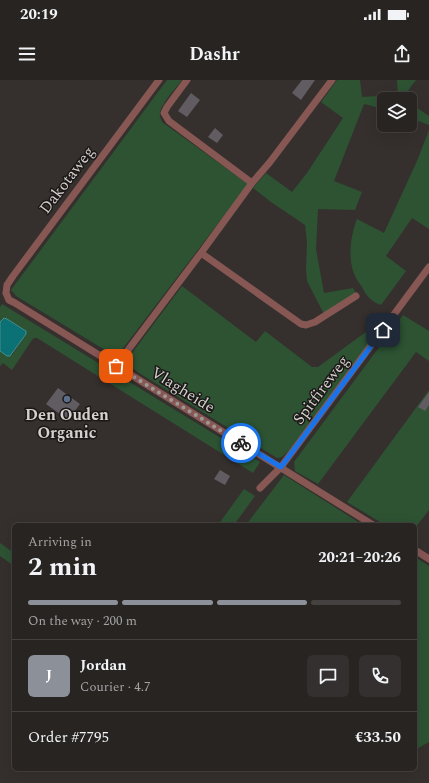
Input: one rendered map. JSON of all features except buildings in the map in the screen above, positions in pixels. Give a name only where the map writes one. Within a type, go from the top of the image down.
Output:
[{"type":"street","name":"Dakotaweg","points":[[2,294],[12,276],[159,80]]},
{"type":"street","points":[[187,80],[164,113],[169,121],[252,183]]},
{"type":"street","points":[[116,366],[252,183],[270,162],[332,80]]},
{"type":"street","points":[[201,253],[301,324],[306,325],[315,322],[356,296]]},
{"type":"street","name":"Spitfireweg","points":[[260,488],[281,467],[429,267]]},
{"type":"street","name":"Vlagheide","points":[[2,294],[9,300],[370,523]]},
{"type":"street","points":[[417,551],[429,559]]},
{"type":"green space","points":[[167,80],[182,80],[161,109],[160,115],[162,122],[248,184],[118,355],[115,356],[16,296],[11,290]]},
{"type":"green space","points":[[337,80],[360,80],[362,97],[377,96],[377,107],[364,104],[334,181],[362,192],[355,210],[318,209],[316,249],[324,293],[353,288],[356,293],[324,314],[307,281],[307,243],[305,225],[253,188],[266,173],[292,192],[307,173],[343,118],[321,102]]},
{"type":"green space","points":[[397,80],[416,80],[407,92],[398,92]]},
{"type":"green space","points":[[417,108],[429,116],[429,125],[417,121]]},
{"type":"green space","points":[[429,130],[429,229],[412,218],[386,256],[406,271],[381,305],[367,296],[354,273],[351,265],[350,251],[353,231],[357,219],[384,233],[417,161]]},
{"type":"green space","points":[[182,286],[256,342],[265,331],[312,367],[318,367],[374,326],[381,328],[290,449],[283,456],[277,458],[128,365],[127,361],[129,357]]},
{"type":"green space","points":[[2,304],[260,462],[253,473],[37,338],[32,340],[12,370],[3,363],[0,366],[0,351],[7,356],[12,355],[26,334],[24,329],[7,319],[2,319],[0,322],[0,307]]},
{"type":"green space","points":[[403,315],[429,331],[429,361],[416,352],[318,484],[295,471],[294,462]]},
{"type":"green space","points":[[429,390],[429,510],[417,525],[417,523],[382,523],[347,502]]},
{"type":"green space","points":[[284,475],[360,523],[248,523]]},
{"type":"green space","points":[[244,489],[255,496],[235,523],[219,523]]},
{"type":"green space","points":[[0,543],[12,552],[12,565],[0,556]]},
{"type":"green space","points":[[417,558],[429,566],[429,742],[417,749]]},
{"type":"water","points":[[4,318],[26,331],[26,334],[10,356],[7,356],[0,351],[0,322]]},
{"type":"way so far","points":[[116,366],[241,443]]},
{"type":"place","name":"Den Ouden Organic","points":[[67,399]]},
{"type":"route","points":[[241,443],[281,467],[383,330]]}]
